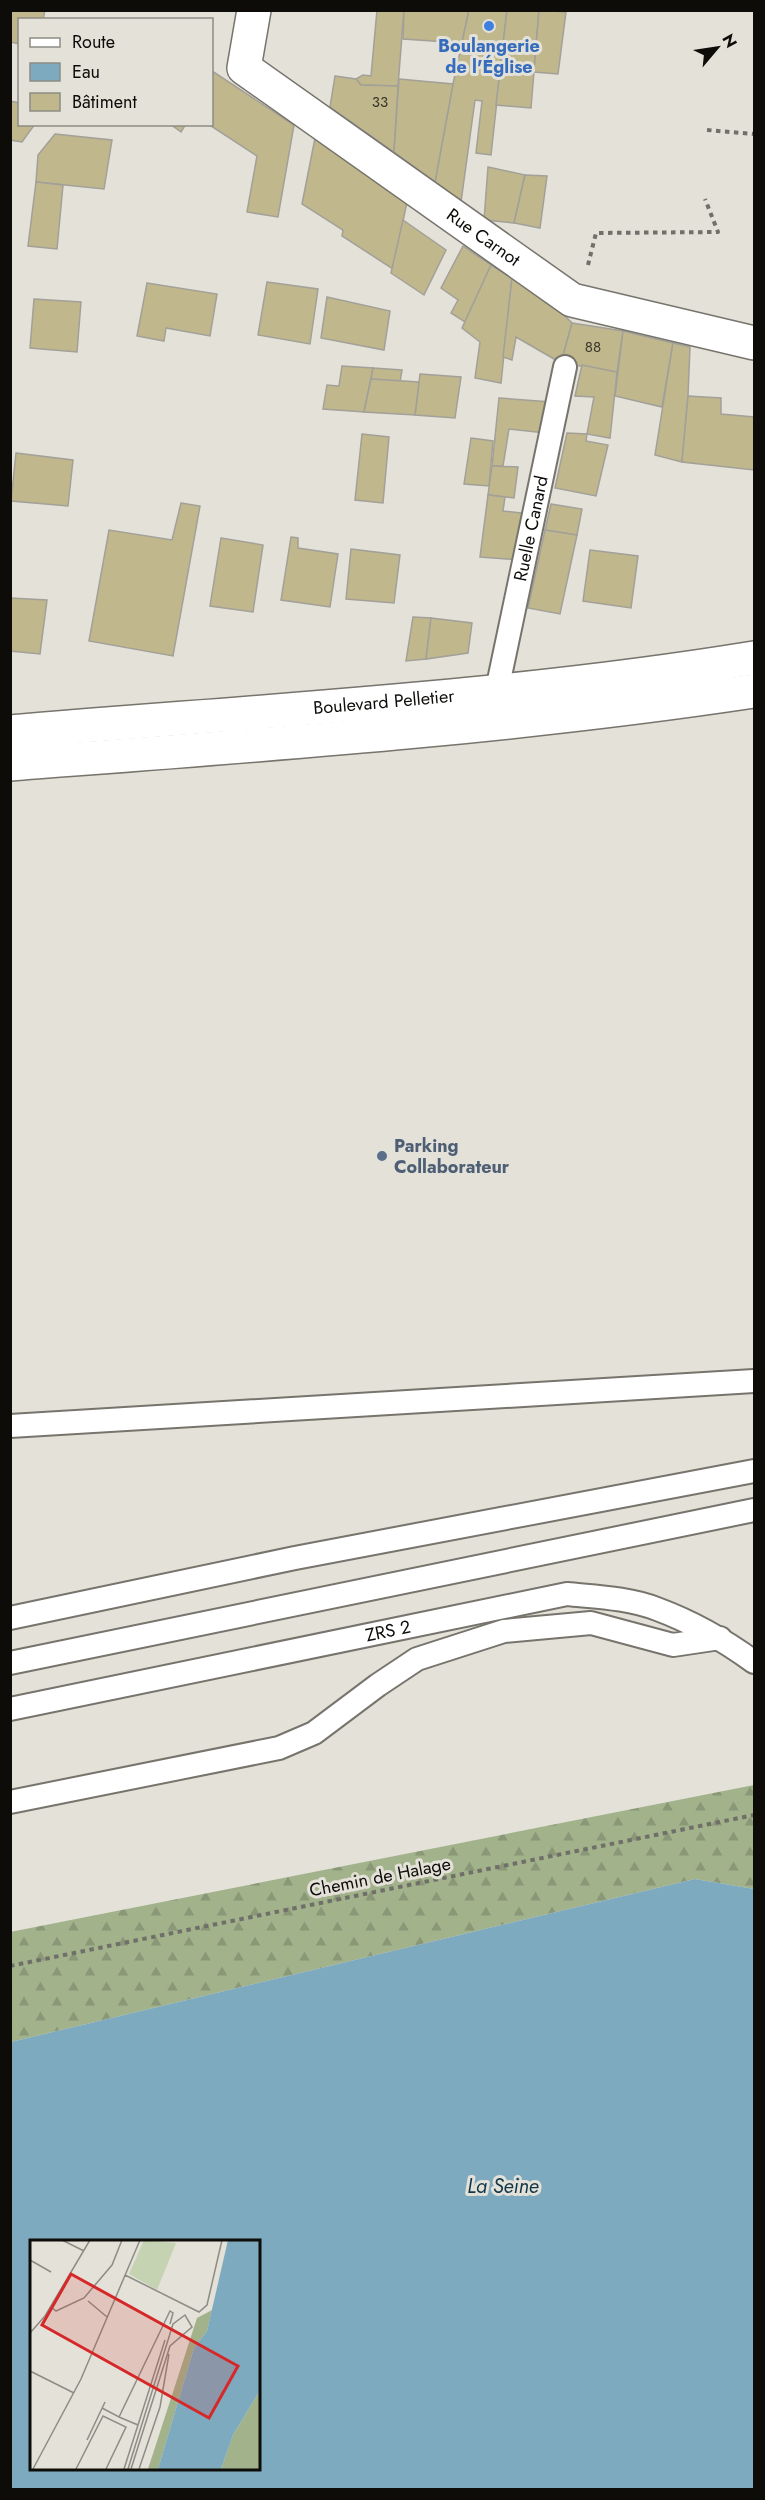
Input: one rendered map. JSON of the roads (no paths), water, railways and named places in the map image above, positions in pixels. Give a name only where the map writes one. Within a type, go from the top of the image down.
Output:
[{"type":"main road","name":"Rue Carnot","points":[[254,10],[244,68],[572,300],[754,343]]},
{"type":"main road","name":"Boulevard Pelletier","points":[[10,732],[497,690],[684,669],[754,658]]},
{"type":"main road","name":"Boulevard Pelletier","points":[[10,764],[333,739],[689,701],[754,691]]},
{"type":"lane","name":"Ruelle Canard","points":[[497,690],[565,366]]},
{"type":"lane","points":[[10,1425],[754,1381]]},
{"type":"lane","points":[[10,1618],[295,1558],[754,1471]]},
{"type":"lane","points":[[10,1663],[754,1510]]},
{"type":"lane","name":"ZRS 2","points":[[10,1709],[567,1594],[619,1600],[656,1609],[720,1638],[754,1662]]},
{"type":"lane","points":[[10,1802],[279,1748],[314,1733],[417,1659],[504,1631],[591,1623],[673,1645],[720,1638]]},
{"type":"water","name":"La Seine","points":[[695,1879],[754,1889],[754,2489],[11,2489],[11,2042]]},
{"type":"place","name":"Boulangerie de l'Église","points":[[489,26]]},
{"type":"place","name":"Parking Collaborateur","points":[[382,1156]]}]
